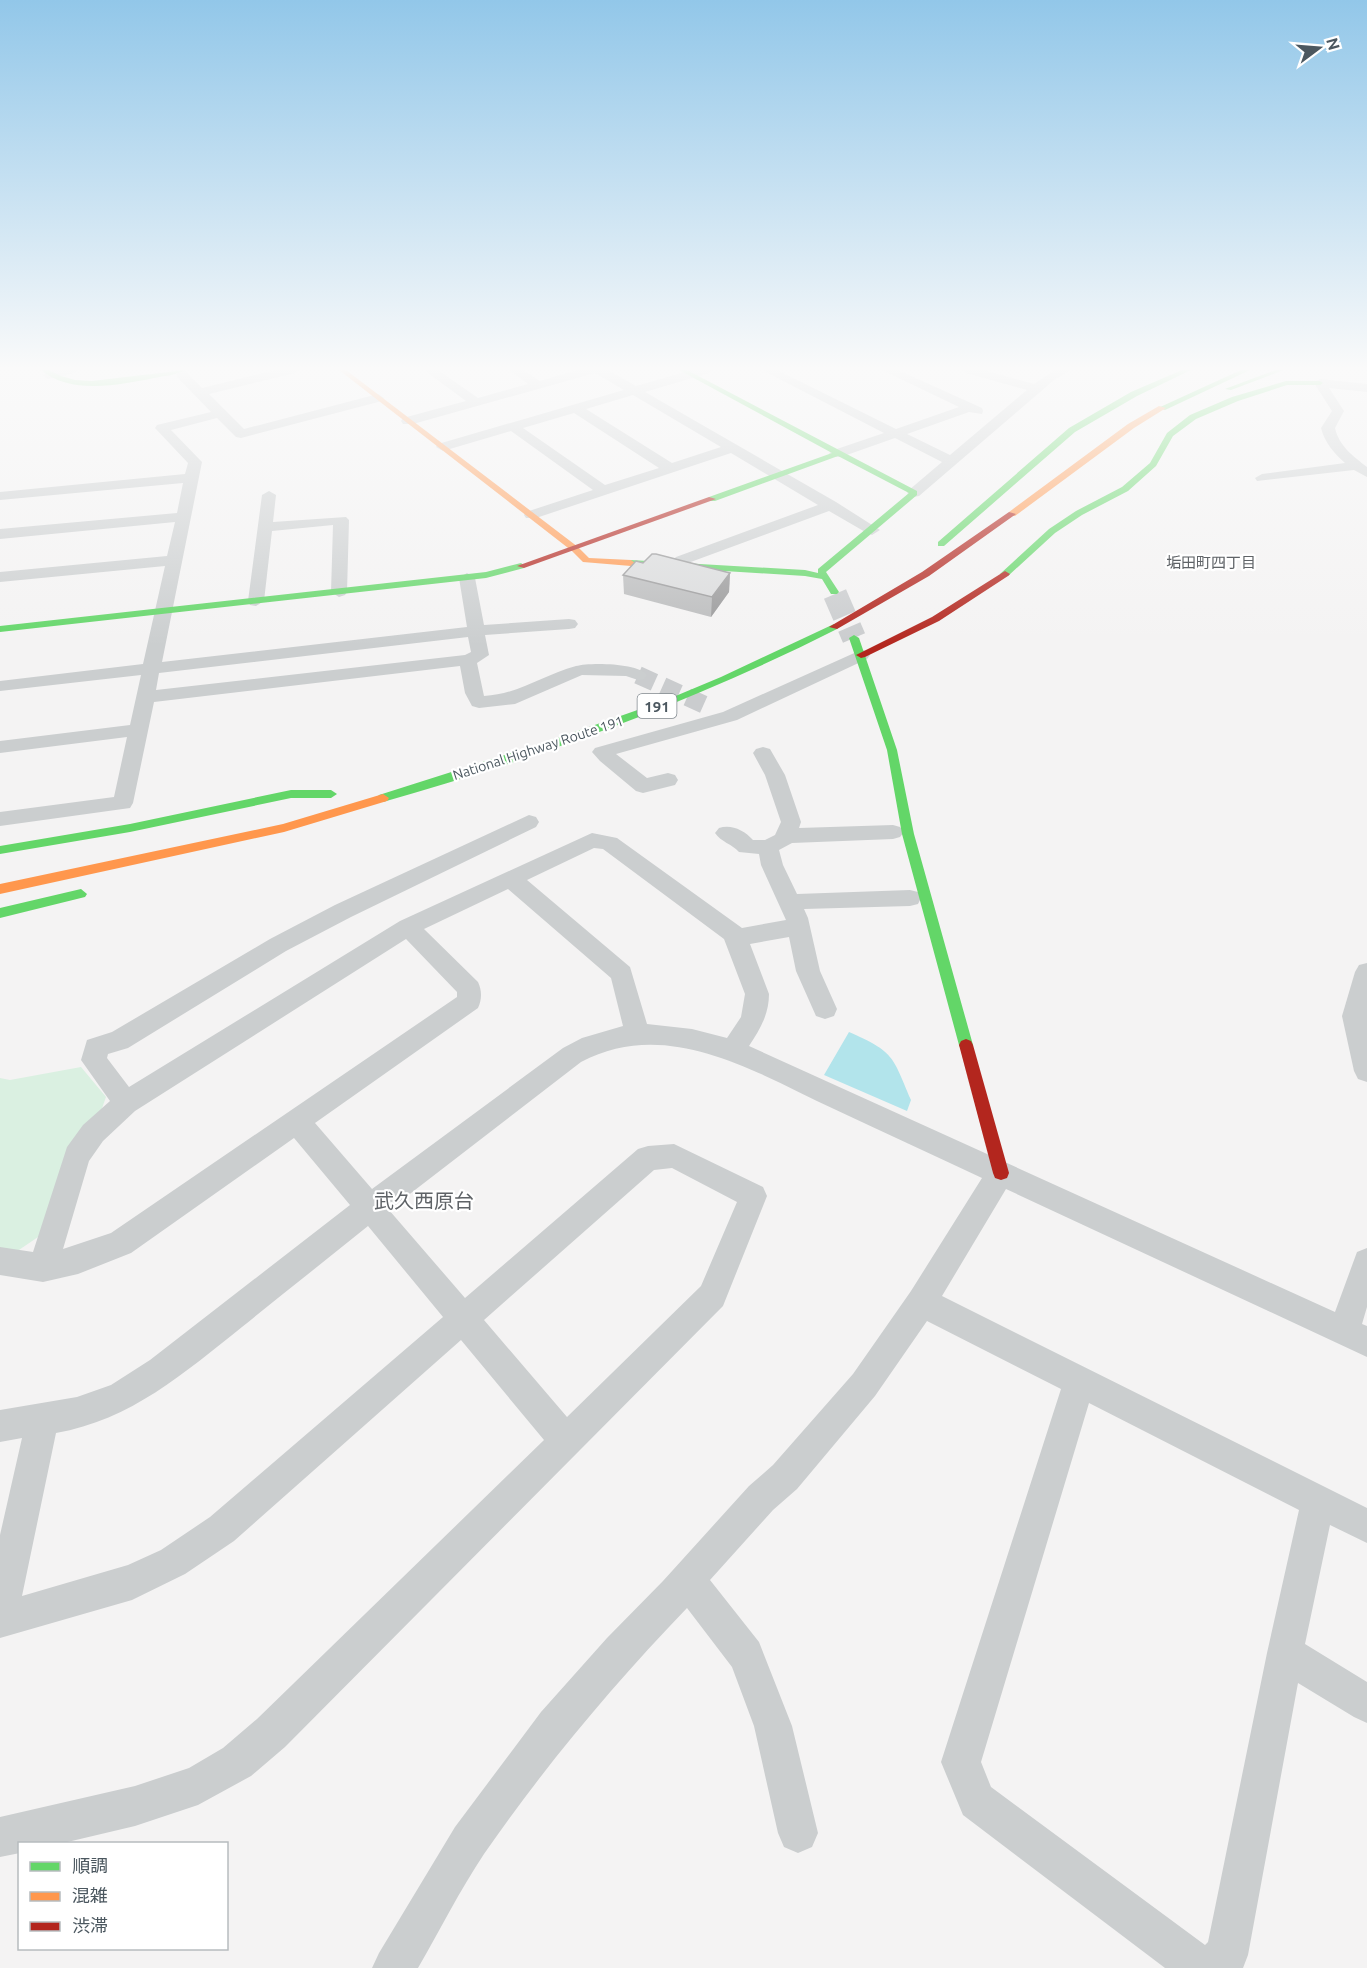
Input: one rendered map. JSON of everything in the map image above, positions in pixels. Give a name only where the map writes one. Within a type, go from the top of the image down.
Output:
[{"type":"main road","points":[[462,462],[586,560],[805,573],[823,577]]},
{"type":"main road","points":[[0,628],[467,578],[522,566],[575,549],[816,462]]},
{"type":"main road","points":[[836,594],[821,571],[914,493],[852,462]]},
{"type":"main road","points":[[1035,462],[933,551],[1056,462]]},
{"type":"main road","name":"National Highway Route 191","points":[[0,889],[284,828],[588,734],[716,683],[818,636],[891,597],[966,549],[1039,495],[1093,462]]},
{"type":"main road","points":[[1001,1173],[908,834],[892,750],[857,647],[897,641],[953,611],[1007,573],[1052,531],[1079,513],[1125,489],[1147,471],[1152,462]]},
{"type":"main road","points":[[214,858],[374,811],[523,755]]},
{"type":"main road","points":[[0,850],[130,828],[291,794],[336,793],[223,823]]},
{"type":"main road","points":[[0,914],[98,890]]},
{"type":"street","points":[[0,819],[123,803],[195,462]]},
{"type":"street","points":[[563,462],[604,491]]},
{"type":"street","points":[[660,462],[671,469]]},
{"type":"street","points":[[531,515],[692,462]]},
{"type":"street","points":[[755,462],[872,530]]},
{"type":"street","points":[[914,493],[949,462]]},
{"type":"street","points":[[1262,478],[1362,469]]},
{"type":"street","points":[[0,496],[192,478]]},
{"type":"street","points":[[256,601],[269,495]]},
{"type":"street","points":[[676,565],[682,560],[831,505]]},
{"type":"street","points":[[0,534],[185,517]]},
{"type":"street","points":[[265,527],[341,520],[339,592]]},
{"type":"street","points":[[0,577],[176,560]]},
{"type":"street","points":[[146,697],[468,660],[480,655],[467,578]]},
{"type":"street","points":[[0,686],[476,631],[538,625],[570,625]]},
{"type":"street","points":[[668,780],[643,786],[602,752],[730,716],[857,647]]},
{"type":"street","points":[[468,660],[476,700],[479,702],[508,700],[580,670],[629,671],[638,675]]},
{"type":"street","points":[[705,705],[730,716]]},
{"type":"street","points":[[0,747],[138,730]]},
{"type":"street","points":[[763,753],[775,775],[790,822],[777,841],[772,866],[796,903],[798,927],[808,971],[825,1009]]},
{"type":"street","points":[[126,1102],[94,1060],[96,1047],[119,1041],[315,925],[529,822]]},
{"type":"street","points":[[726,832],[740,838],[747,847],[777,841],[893,832]]},
{"type":"street","points":[[43,1268],[77,1156],[93,1133],[126,1102],[408,927],[592,840],[609,843],[734,934],[757,994],[758,1003],[754,1017],[732,1050]]},
{"type":"street","points":[[510,878],[622,974],[637,1034]]},
{"type":"street","points":[[796,903],[910,898]]},
{"type":"street","points":[[0,1261],[43,1268],[78,1260],[121,1243],[469,1001],[469,989],[408,927]]},
{"type":"street","points":[[735,938],[798,927]]},
{"type":"street","points":[[1367,972],[1354,1016],[1367,1071]]},
{"type":"street","points":[[0,1426],[77,1413],[103,1405],[146,1380],[184,1354],[369,1208],[587,1046],[613,1037],[637,1034],[662,1034],[694,1039],[732,1050],[1355,1337],[1367,1262]]},
{"type":"street","points":[[296,1120],[566,1440]]},
{"type":"street","points":[[0,1620],[132,1582],[173,1562],[222,1528],[648,1158],[674,1156],[753,1196],[712,1296],[271,1733],[237,1762],[198,1785],[135,1806],[0,1837]]},
{"type":"street","points":[[394,1968],[469,1841],[585,1689],[676,1594],[687,1579],[833,1422],[864,1385],[922,1302],[1001,1173]]},
{"type":"street","points":[[922,1302],[1367,1526]]},
{"type":"street","points":[[1080,1380],[961,1762],[977,1801],[1200,1968]]},
{"type":"street","points":[[0,1612],[43,1419]]},
{"type":"street","points":[[1208,1968],[1227,1955],[1285,1653],[1318,1500]]},
{"type":"street","points":[[687,1579],[746,1655],[784,1765],[798,1833]]},
{"type":"street","points":[[1285,1653],[1367,1704]]},
{"type":"green space","points":[[81,1067],[106,1097],[100,1114],[38,1237],[13,1254],[0,1251],[0,1078],[10,1080]]},
{"type":"water","points":[[849,1032],[875,1045],[890,1057],[900,1073],[911,1100],[907,1111],[824,1075]]},
{"type":"building","points":[[652,554],[730,573],[712,597],[623,575],[636,561],[643,563]]},
{"type":"tunnel","points":[[835,594],[854,638]]},
{"type":"tunnel","points":[[638,675],[705,705]]},
{"type":"traffic: fast","points":[[712,499],[814,462]]},
{"type":"traffic: fast","points":[[834,592],[821,571],[914,493],[855,462]]},
{"type":"traffic: fast","points":[[941,544],[1035,462]]},
{"type":"traffic: fast","points":[[1005,574],[1052,531],[1079,513],[1125,489],[1154,462]]},
{"type":"traffic: fast","points":[[631,563],[805,573],[823,577]]},
{"type":"traffic: fast","points":[[0,629],[486,575],[521,566]]},
{"type":"traffic: fast","points":[[383,798],[556,743],[669,702],[725,679],[834,627]]},
{"type":"traffic: fast","points":[[854,638],[892,750],[908,834],[966,1045]]},
{"type":"traffic: fast","points":[[0,850],[130,828],[291,794],[331,794]]},
{"type":"traffic: fast","points":[[0,913],[81,894]]},
{"type":"traffic: slow","points":[[462,462],[575,549],[586,560],[631,563]]},
{"type":"traffic: slow","points":[[1012,514],[1083,462]]},
{"type":"traffic: slow","points":[[0,889],[284,828],[383,798]]},
{"type":"traffic: jam","points":[[521,566],[712,499]]},
{"type":"traffic: jam","points":[[834,627],[926,574],[1012,514]]},
{"type":"traffic: jam","points":[[861,655],[936,619],[1005,574]]},
{"type":"traffic: jam","points":[[966,1045],[1001,1173]]},
{"type":"district","name":"垢田町四丁目","points":[[1211,562]]},
{"type":"district","name":"武久西原台","points":[[424,1200]]}]
